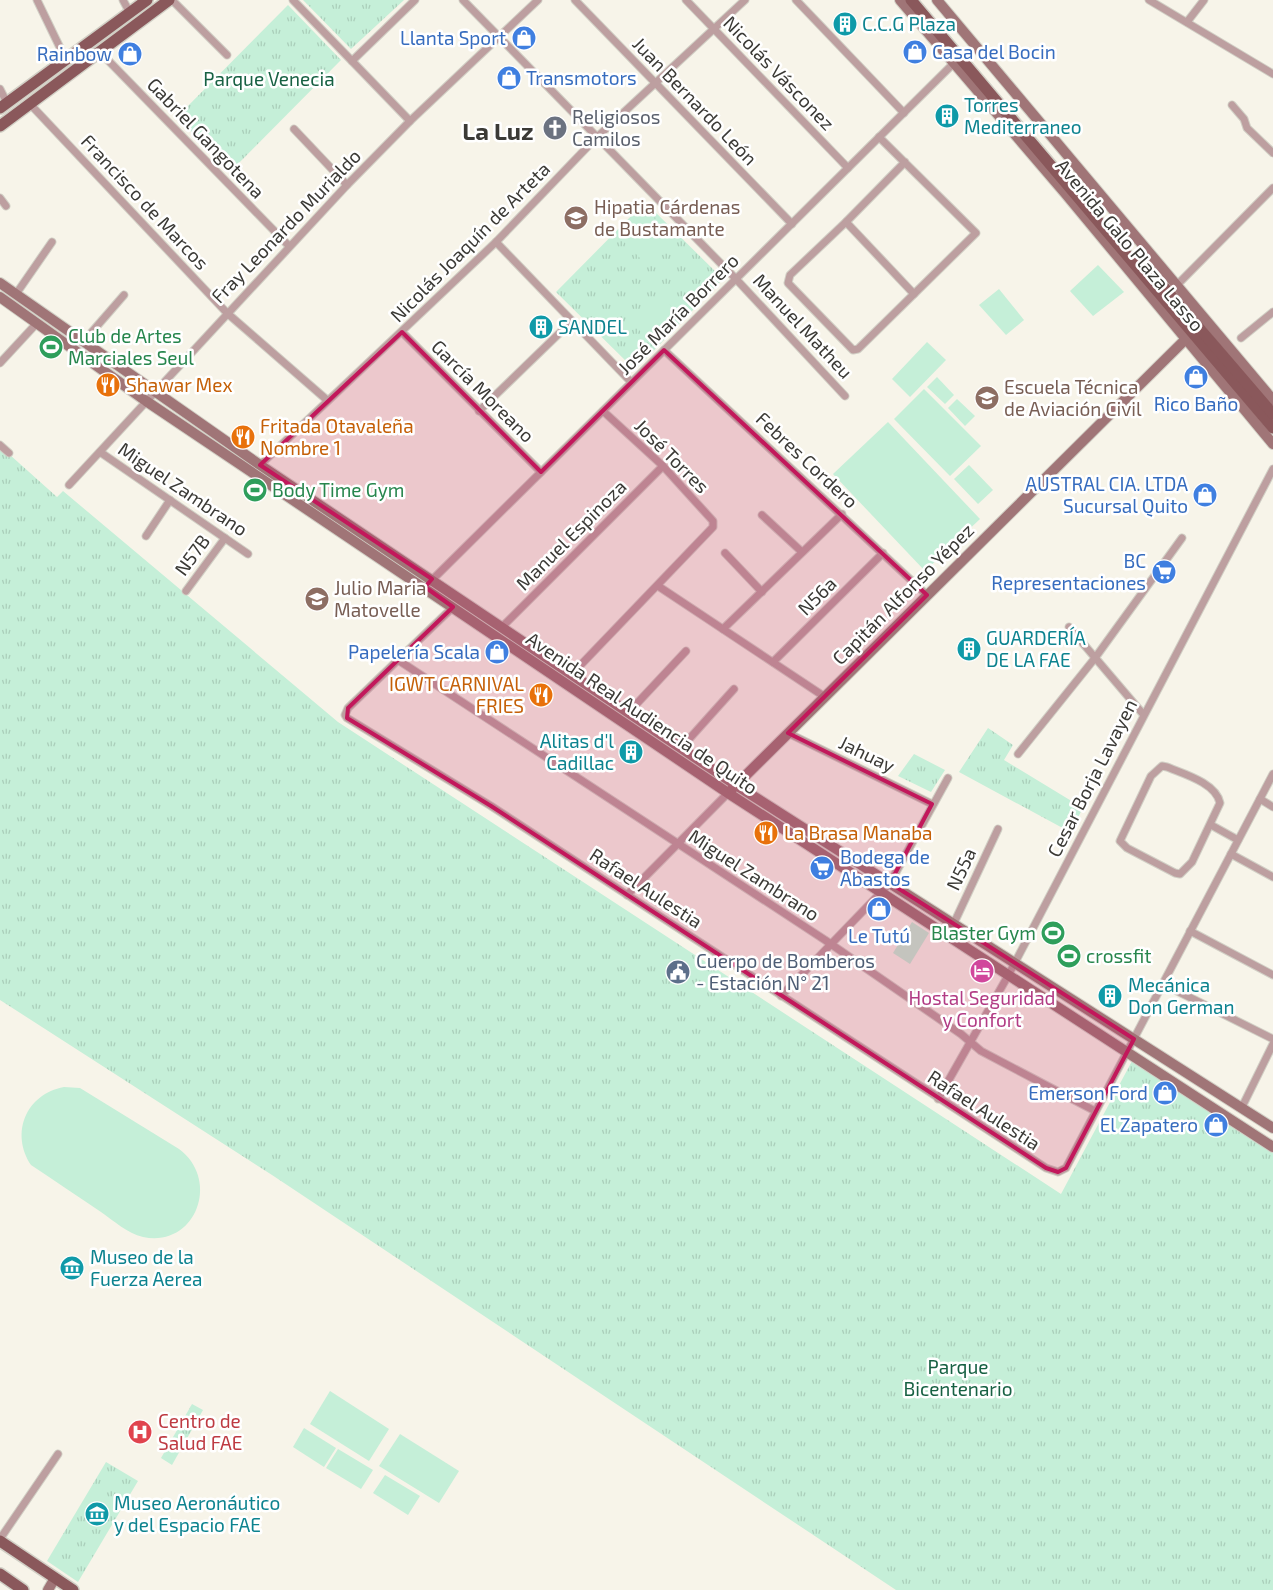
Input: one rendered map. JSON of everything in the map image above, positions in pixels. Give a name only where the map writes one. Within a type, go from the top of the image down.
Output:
[{"type":"main road","points":[[4,106],[147,0]]},
{"type":"main road","points":[[0,126],[171,0]]},
{"type":"main road","name":"Avenida Galo Plaza Lasso","points":[[900,0],[1065,193],[1273,414]]},
{"type":"main road","name":"Avenida Galo Plaza Lasso","points":[[911,0],[1195,329],[1273,444]]},
{"type":"main road","name":"Avenida Galo Plaza Lasso","points":[[921,0],[1195,329],[1273,428]]},
{"type":"main road","name":"Avenida Galo Plaza Lasso","points":[[936,0],[1176,286],[1195,329],[1273,400]]},
{"type":"main road","name":"Avenida Real Audiencia de Quito","points":[[0,282],[428,583],[453,606],[728,793],[1273,1147]]},
{"type":"main road","name":"Avenida Real Audiencia de Quito","points":[[0,297],[146,401],[428,583],[502,627],[736,785],[1273,1128]]},
{"type":"main road","name":"Capitán Alfonso Yépez","points":[[728,793],[1195,329]]},
{"type":"main road","points":[[0,1540],[70,1589]]},
{"type":"main road","points":[[0,1574],[23,1590]]},
{"type":"main road","points":[[48,1590],[55,1578]]},
{"type":"street","points":[[37,0],[66,60]]},
{"type":"street","points":[[123,0],[130,13]]},
{"type":"street","points":[[171,0],[228,55]]},
{"type":"street","points":[[352,61],[415,0]]},
{"type":"street","name":"Manuel Matheu","points":[[463,0],[498,38],[736,279],[845,396]]},
{"type":"street","name":"Fray Leonardo Murialdo","points":[[69,485],[154,391],[347,185],[410,120],[538,0]]},
{"type":"street","name":"Juan Bernardo León","points":[[575,0],[792,224]]},
{"type":"street","name":"Nicolás Vásconez","points":[[686,0],[848,168]]},
{"type":"street","name":"Nicolás Joaquín de Arteta","points":[[260,465],[496,242],[596,138],[746,0]]},
{"type":"street","points":[[796,0],[904,113]]},
{"type":"street","points":[[1149,0],[1273,74]]},
{"type":"street","points":[[1186,22],[1204,0]]},
{"type":"street","points":[[295,1],[410,120]]},
{"type":"street","name":"Gabriel Gangotena","points":[[100,52],[289,246]]},
{"type":"street","name":"José María Borrero","points":[[428,583],[954,64]]},
{"type":"street","points":[[0,89],[4,106]]},
{"type":"street","name":"Francisco de Marcos","points":[[30,104],[227,313],[327,400]]},
{"type":"street","points":[[1232,105],[1244,119],[1248,128],[1273,153]]},
{"type":"street","points":[[294,129],[347,185]]},
{"type":"street","points":[[879,138],[905,162],[976,233],[856,350],[788,283],[790,274],[846,222],[905,162]]},
{"type":"street","points":[[1176,286],[1273,188]]},
{"type":"street","points":[[0,198],[6,206]]},
{"type":"street","points":[[846,222],[914,294]]},
{"type":"street","points":[[16,294],[52,242]]},
{"type":"street","points":[[496,242],[631,382]]},
{"type":"street","points":[[84,341],[124,295]]},
{"type":"street","points":[[1241,338],[1273,312]]},
{"type":"street","points":[[479,411],[572,321]]},
{"type":"street","points":[[0,363],[37,322]]},
{"type":"street","name":"García Moreano","points":[[402,332],[541,472]]},
{"type":"street","name":"Febres Cordero","points":[[664,350],[927,595]]},
{"type":"street","name":"José Torres","points":[[602,411],[664,466],[713,521],[713,527],[658,586]]},
{"type":"street","points":[[0,445],[9,453]]},
{"type":"street","name":"Miguel Zambrano","points":[[100,452],[248,554]]},
{"type":"street","name":"Manuel Espinoza","points":[[502,627],[664,466]]},
{"type":"street","name":"Cesar Borja Lavayen","points":[[938,1099],[972,1044],[1143,714],[1273,469]]},
{"type":"street","points":[[146,536],[170,500]]},
{"type":"street","points":[[723,629],[842,514]]},
{"type":"street","points":[[762,515],[802,552]]},
{"type":"street","name":"N57B","points":[[186,591],[225,538]]},
{"type":"street","points":[[1018,754],[1095,658],[1182,538]]},
{"type":"street","points":[[725,553],[762,592]]},
{"type":"street","name":"N56a","points":[[773,662],[883,553]]},
{"type":"street","points":[[572,674],[658,586],[825,697]]},
{"type":"street","name":"Rafael Aulestia","points":[[453,606],[348,708],[344,715],[347,718],[492,806],[1046,1168],[1058,1172],[1066,1168],[1095,1111]]},
{"type":"street","points":[[1069,626],[1143,714]]},
{"type":"street","points":[[628,713],[686,651]]},
{"type":"street","name":"Miguel Zambrano","points":[[398,660],[830,944],[961,1034],[981,1051],[1095,1111]]},
{"type":"street","points":[[681,748],[734,689]]},
{"type":"street","name":"Jahuay","points":[[788,733],[932,804]]},
{"type":"street","points":[[1162,766],[1180,773],[1216,793],[1220,803],[1210,825],[1192,862],[1180,874],[1175,874],[1126,848],[1120,841],[1151,776],[1162,766]]},
{"type":"street","points":[[1095,1111],[1273,774]]},
{"type":"street","points":[[781,996],[890,883],[948,778]]},
{"type":"street","name":"Capitán Alfonso Yépez","points":[[627,895],[728,793]]},
{"type":"street","points":[[1260,799],[1273,807]]},
{"type":"street","points":[[1210,825],[1238,840]]},
{"type":"street","name":"N55a","points":[[954,923],[998,829]]},
{"type":"street","points":[[1231,854],[1273,877]]},
{"type":"street","points":[[1190,931],[1273,975]]},
{"type":"street","points":[[1163,984],[1273,1038]]},
{"type":"street","points":[[1242,1107],[1273,1044]]},
{"type":"street","points":[[0,1540],[58,1454]]},
{"type":"highlighted area","points":[[402,332],[541,472],[664,350],[927,595],[788,733],[932,804],[890,883],[1134,1039],[1066,1168],[1058,1172],[1046,1168],[491,806],[347,718],[348,708],[453,607],[425,587],[432,579],[260,465]]},
{"type":"green space","points":[[303,0],[404,0],[351,49]]},
{"type":"green space","name":"Parque Venecia","points":[[288,5],[341,60],[230,172],[177,117]]},
{"type":"green space","points":[[645,202],[723,279],[635,370],[556,292]]},
{"type":"green space","points":[[645,209],[670,234],[643,261],[618,236]]},
{"type":"green space","points":[[1098,265],[1124,292],[1093,316],[1070,291]]},
{"type":"green space","points":[[999,289],[1024,320],[1006,335],[979,305]]},
{"type":"green space","points":[[659,293],[678,313],[650,341],[630,321]]},
{"type":"green space","points":[[927,342],[946,360],[910,397],[892,379]]},
{"type":"green space","points":[[937,377],[954,395],[945,404],[927,387]]},
{"type":"green space","points":[[924,389],[981,446],[950,476],[894,419]]},
{"type":"green space","points":[[957,399],[975,416],[965,426],[948,408]]},
{"type":"green space","points":[[888,422],[980,519],[925,571],[833,474]]},
{"type":"green space","name":"Parque Bicentenario","points":[[0,446],[57,497],[63,491],[338,722],[1061,1194],[1132,1061],[1273,1141],[1273,1590],[896,1590],[272,1175],[0,1000]]},
{"type":"green space","points":[[969,465],[993,490],[978,504],[954,479]]},
{"type":"green space","points":[[988,728],[1013,745],[1004,760],[1083,808],[1070,832],[959,772]]},
{"type":"green space","points":[[914,754],[945,770],[931,792],[898,776]]},
{"type":"green space","points":[[912,922],[929,933],[910,964],[893,953]]},
{"type":"green space","points":[[64,1087],[80,1088],[179,1149],[192,1162],[199,1177],[200,1193],[197,1209],[189,1222],[177,1232],[161,1238],[143,1237],[121,1226],[31,1165],[25,1153],[22,1140],[22,1128],[25,1117],[31,1106],[40,1098],[51,1091]]},
{"type":"green space","points":[[330,1391],[389,1429],[369,1461],[310,1424]]},
{"type":"green space","points":[[192,1404],[203,1410],[172,1465],[161,1458]]},
{"type":"green space","points":[[304,1428],[336,1448],[324,1467],[293,1447]]},
{"type":"green space","points":[[400,1434],[459,1471],[439,1503],[379,1466]]},
{"type":"green space","points":[[338,1449],[373,1470],[361,1489],[326,1468]]},
{"type":"green space","points":[[106,1462],[138,1481],[78,1582],[47,1561]]},
{"type":"green space","points":[[385,1475],[420,1496],[408,1515],[373,1493]]},
{"type":"place","name":"C.C.G Plaza","points":[[845,24]]},
{"type":"place","name":"Llanta Sport","points":[[524,38]]},
{"type":"place","name":"Casa del Bocin","points":[[915,52]]},
{"type":"place","name":"Rainbow","points":[[130,54]]},
{"type":"place","name":"Transmotors","points":[[509,78]]},
{"type":"place","name":"Torres Mediterraneo","points":[[947,116]]},
{"type":"place","name":"Religiosos Camilos","points":[[555,128]]},
{"type":"place","name":"Hipatia Cárdenas de Bustamante","points":[[576,218]]},
{"type":"place","name":"SANDEL","points":[[541,327]]},
{"type":"place","name":"Club de Artes Marciales Seul","points":[[51,347]]},
{"type":"place","name":"Rico Baño","points":[[1196,377]]},
{"type":"place","name":"Shawar Mex","points":[[108,385]]},
{"type":"place","name":"Escuela Técnica de Aviación Civil","points":[[987,398]]},
{"type":"place","name":"Fritada Otavaleña Nombre 1","points":[[243,437]]},
{"type":"place","name":"Body Time Gym","points":[[255,490]]},
{"type":"place","name":"AUSTRAL CIA. LTDA Sucursal Quito","points":[[1205,495]]},
{"type":"place","name":"BC Representaciones","points":[[1164,572]]},
{"type":"place","name":"Julio Maria Matovelle","points":[[317,599]]},
{"type":"place","name":"GUARDERÍA DE LA FAE","points":[[969,649]]},
{"type":"place","name":"Papelería Scala","points":[[497,652]]},
{"type":"place","name":"IGWT CARNIVAL FRIES","points":[[541,695]]},
{"type":"place","name":"Alitas d'l Cadillac","points":[[631,752]]},
{"type":"place","name":"La Brasa Manaba","points":[[766,833]]},
{"type":"place","name":"Bodega de Abastos","points":[[822,868]]},
{"type":"place","name":"Le Tutú","points":[[879,909]]},
{"type":"place","name":"Blaster Gym","points":[[1053,933]]},
{"type":"place","name":"crossfit","points":[[1069,956]]},
{"type":"place","name":"Hostal Seguridad y Confort","points":[[982,971]]},
{"type":"place","name":"Cuerpo de Bomberos - Estación N° 21","points":[[678,972]]},
{"type":"place","name":"Mecánica Don German","points":[[1110,996]]},
{"type":"place","name":"Emerson Ford","points":[[1165,1093]]},
{"type":"place","name":"El Zapatero","points":[[1216,1125]]},
{"type":"place","name":"Museo de la Fuerza Aerea","points":[[72,1268]]},
{"type":"place","name":"Centro de Salud FAE","points":[[140,1432]]},
{"type":"place","name":"Museo Aeronáutico y del Espacio FAE","points":[[97,1514]]},
{"type":"district","name":"La Luz","points":[[498,132]]}]
